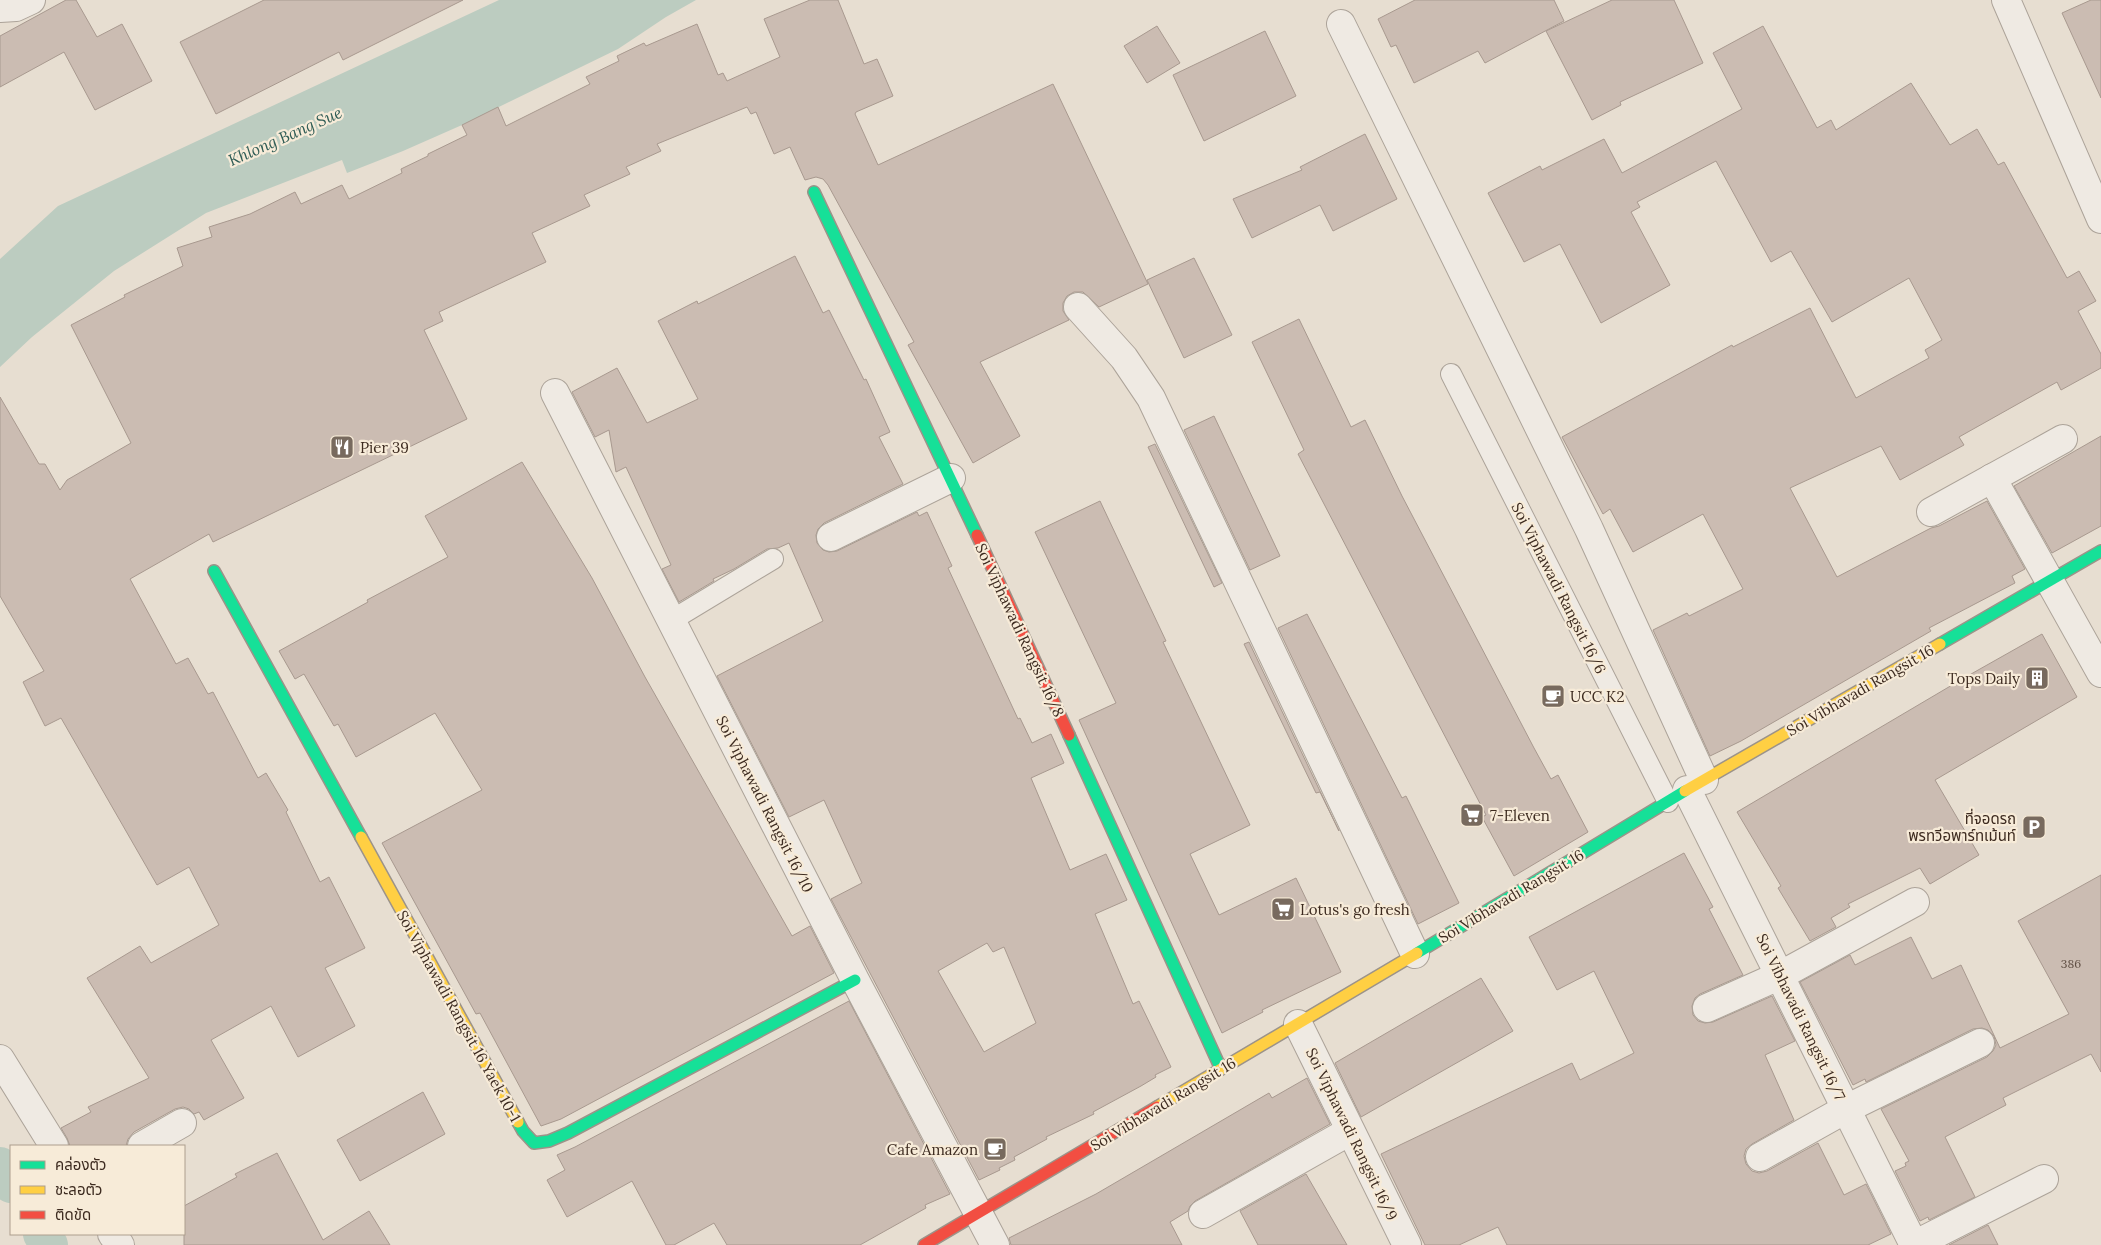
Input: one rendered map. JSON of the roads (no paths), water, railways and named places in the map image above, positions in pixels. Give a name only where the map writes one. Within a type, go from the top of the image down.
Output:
[{"type":"street","points":[[0,8],[16,7],[31,0]]},
{"type":"street","points":[[2006,0],[2101,220]]},
{"type":"street","name":"Soi Vibhavadi Rangsit 16/7","points":[[1341,24],[1589,529],[1686,791],[1781,975],[1914,1245]]},
{"type":"street","name":"Soi Viphawadi Rangsit 16/8","points":[[814,192],[951,478],[1221,1069]]},
{"type":"street","points":[[1078,307],[1124,358],[1151,398],[1415,954]]},
{"type":"street","name":"Soi Viphawadi Rangsit 16/10","points":[[555,393],[855,980],[995,1245]]},
{"type":"street","points":[[1930,512],[2064,439]]},
{"type":"street","points":[[831,537],[951,478]]},
{"type":"street","points":[[1992,478],[2101,673]]},
{"type":"street","name":"Soi Vibhavadi Rangsit 16","points":[[924,1245],[1298,1024],[1686,791],[2101,551]]},
{"type":"street","name":"Soi Viphawadi Rangsit 16 Yaek 10-1","points":[[214,571],[523,1132],[534,1143],[549,1141],[568,1133],[855,980]]},
{"type":"street","points":[[1707,1008],[1781,975],[1915,902]]},
{"type":"street","name":"Soi Viphawadi Rangsit 16/9","points":[[1298,1024],[1407,1245]]},
{"type":"street","points":[[1760,1157],[1846,1109],[1980,1042]]},
{"type":"street","points":[[0,1059],[53,1145]]},
{"type":"street","points":[[144,1145],[182,1123]]},
{"type":"street","points":[[1203,1214],[1350,1131]]},
{"type":"street","points":[[1914,1245],[2044,1179]]},
{"type":"lane","name":"Soi Viphawadi Rangsit 16/6","points":[[1451,374],[1686,791]]},
{"type":"lane","points":[[672,620],[773,559]]},
{"type":"water","name":"Khlong Bang Sue","points":[[499,0],[696,0],[666,17],[618,49],[462,125],[403,151],[347,173],[342,160],[206,213],[114,271],[32,337],[0,367],[0,259],[58,206]]},
{"type":"waterway","points":[[0,1166],[10,1182]]},
{"type":"waterway","points":[[43,1235],[49,1245]]},
{"type":"place","name":"Pier 39","points":[[342,447]]},
{"type":"place","name":"Tops Daily","points":[[2037,678]]},
{"type":"place","name":"UCC K2","points":[[1553,696]]},
{"type":"place","name":"7-Eleven","points":[[1472,815]]},
{"type":"place","name":"ที่จอดรถ พรทวีอพาร์ทเม้นท์","points":[[2034,827]]},
{"type":"place","name":"Lotus's go fresh","points":[[1283,909]]},
{"type":"place","name":"Cafe Amazon","points":[[995,1149]]}]
